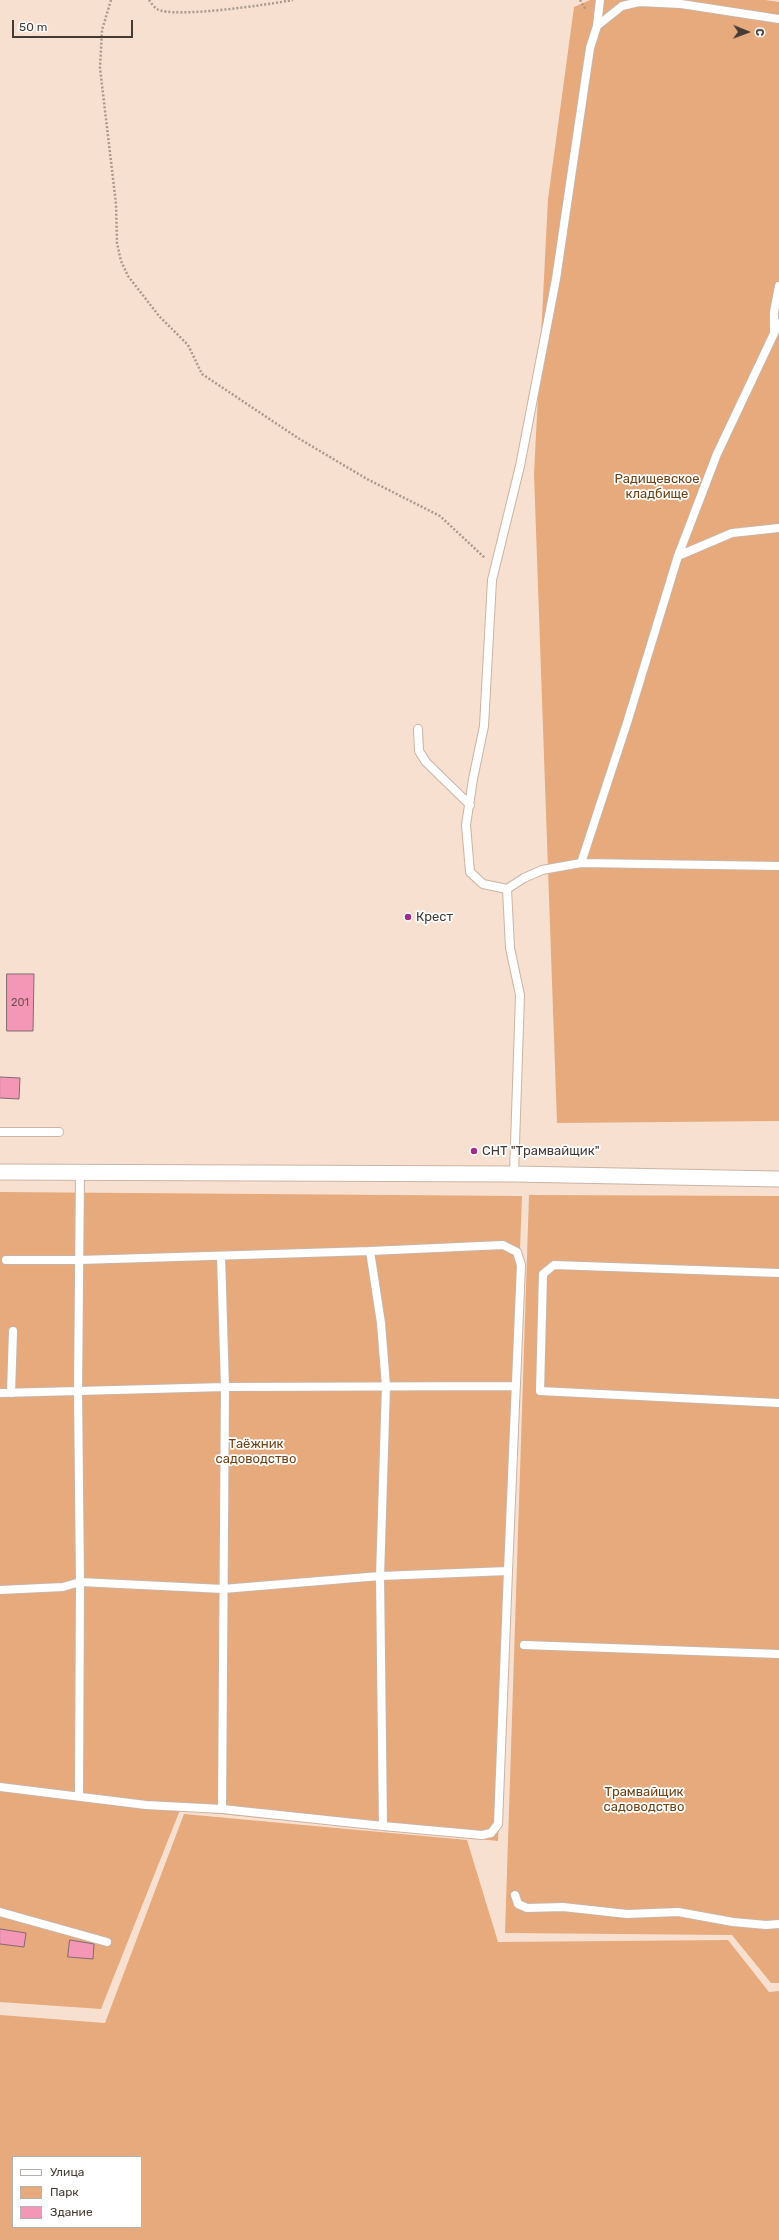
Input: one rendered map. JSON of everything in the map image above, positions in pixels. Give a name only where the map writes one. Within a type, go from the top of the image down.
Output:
[{"type":"street","points":[[0,1172],[514,1174],[779,1179]]},
{"type":"lane","points":[[600,0],[596,26],[590,48],[554,287],[520,466],[492,580],[484,726],[466,825],[470,872],[483,884],[507,889],[524,878],[542,870],[581,863],[779,866]]},
{"type":"lane","points":[[596,26],[622,6],[639,2],[657,1],[779,19]]},
{"type":"lane","points":[[774,331],[774,312],[779,286]]},
{"type":"lane","points":[[581,863],[627,723],[678,556],[717,454],[779,323]]},
{"type":"lane","points":[[678,556],[732,533],[779,528]]},
{"type":"lane","points":[[418,729],[419,751],[426,762],[470,805]]},
{"type":"lane","points":[[507,889],[510,948],[520,996],[514,1174]]},
{"type":"lane","points":[[0,1132],[59,1132]]},
{"type":"lane","points":[[79,1796],[80,1582],[78,1391],[80,1172]]},
{"type":"lane","points":[[0,1787],[146,1805],[222,1809],[482,1835],[491,1833],[498,1824],[521,1265],[517,1252],[503,1245],[221,1256],[80,1260],[6,1260]]},
{"type":"lane","points":[[370,1251],[380,1323],[386,1386],[380,1576],[383,1826]]},
{"type":"lane","points":[[221,1256],[224,1387],[222,1809]]},
{"type":"lane","points":[[779,1272],[554,1266],[544,1274],[540,1391],[779,1403]]},
{"type":"lane","points":[[11,1392],[13,1331]]},
{"type":"lane","points":[[0,1393],[224,1387],[516,1386]]},
{"type":"lane","points":[[0,1590],[64,1587],[80,1582],[223,1588],[380,1576],[508,1571]]},
{"type":"lane","points":[[524,1645],[779,1654]]},
{"type":"lane","points":[[515,1895],[518,1904],[527,1908],[563,1907],[627,1914],[678,1912],[733,1922],[766,1925],[779,1924]]},
{"type":"lane","points":[[0,1912],[107,1942]]},
{"type":"path","points":[[111,0],[102,30],[100,68],[116,204],[117,243],[121,261],[128,276],[160,316],[188,346],[202,374],[298,438],[360,475],[440,516],[495,568]]},
{"type":"path","points":[[149,0],[158,9],[170,12],[246,8],[293,0]]},
{"type":"green space","name":"Радищевское кладбище","points":[[590,0],[765,0],[779,2],[779,1121],[557,1123],[534,474],[548,199],[574,7]]},
{"type":"green space","name":"Таёжник садоводство","points":[[0,1192],[522,1196],[498,1841],[180,1810],[101,2009],[0,2002]]},
{"type":"green space","name":"Трамвайщик садоводство","points":[[529,1195],[779,1196],[779,1983],[771,1983],[732,1935],[505,1933]]},
{"type":"green space","points":[[184,1814],[467,1840],[498,1942],[728,1940],[769,1992],[779,1991],[779,2240],[0,2240],[0,2015],[105,2023]]},
{"type":"building","points":[[7,974],[34,974],[33,1031],[7,1031]]},
{"type":"building","points":[[0,1077],[20,1078],[19,1099],[0,1098]]},
{"type":"building","points":[[0,1929],[26,1933],[24,1947],[0,1944]]},
{"type":"building","points":[[70,1940],[94,1944],[93,1959],[68,1957]]},
{"type":"place","name":"Крест","points":[[408,917]]},
{"type":"place","name":"СНТ \"Трамвайщик\"","points":[[474,1151]]}]
